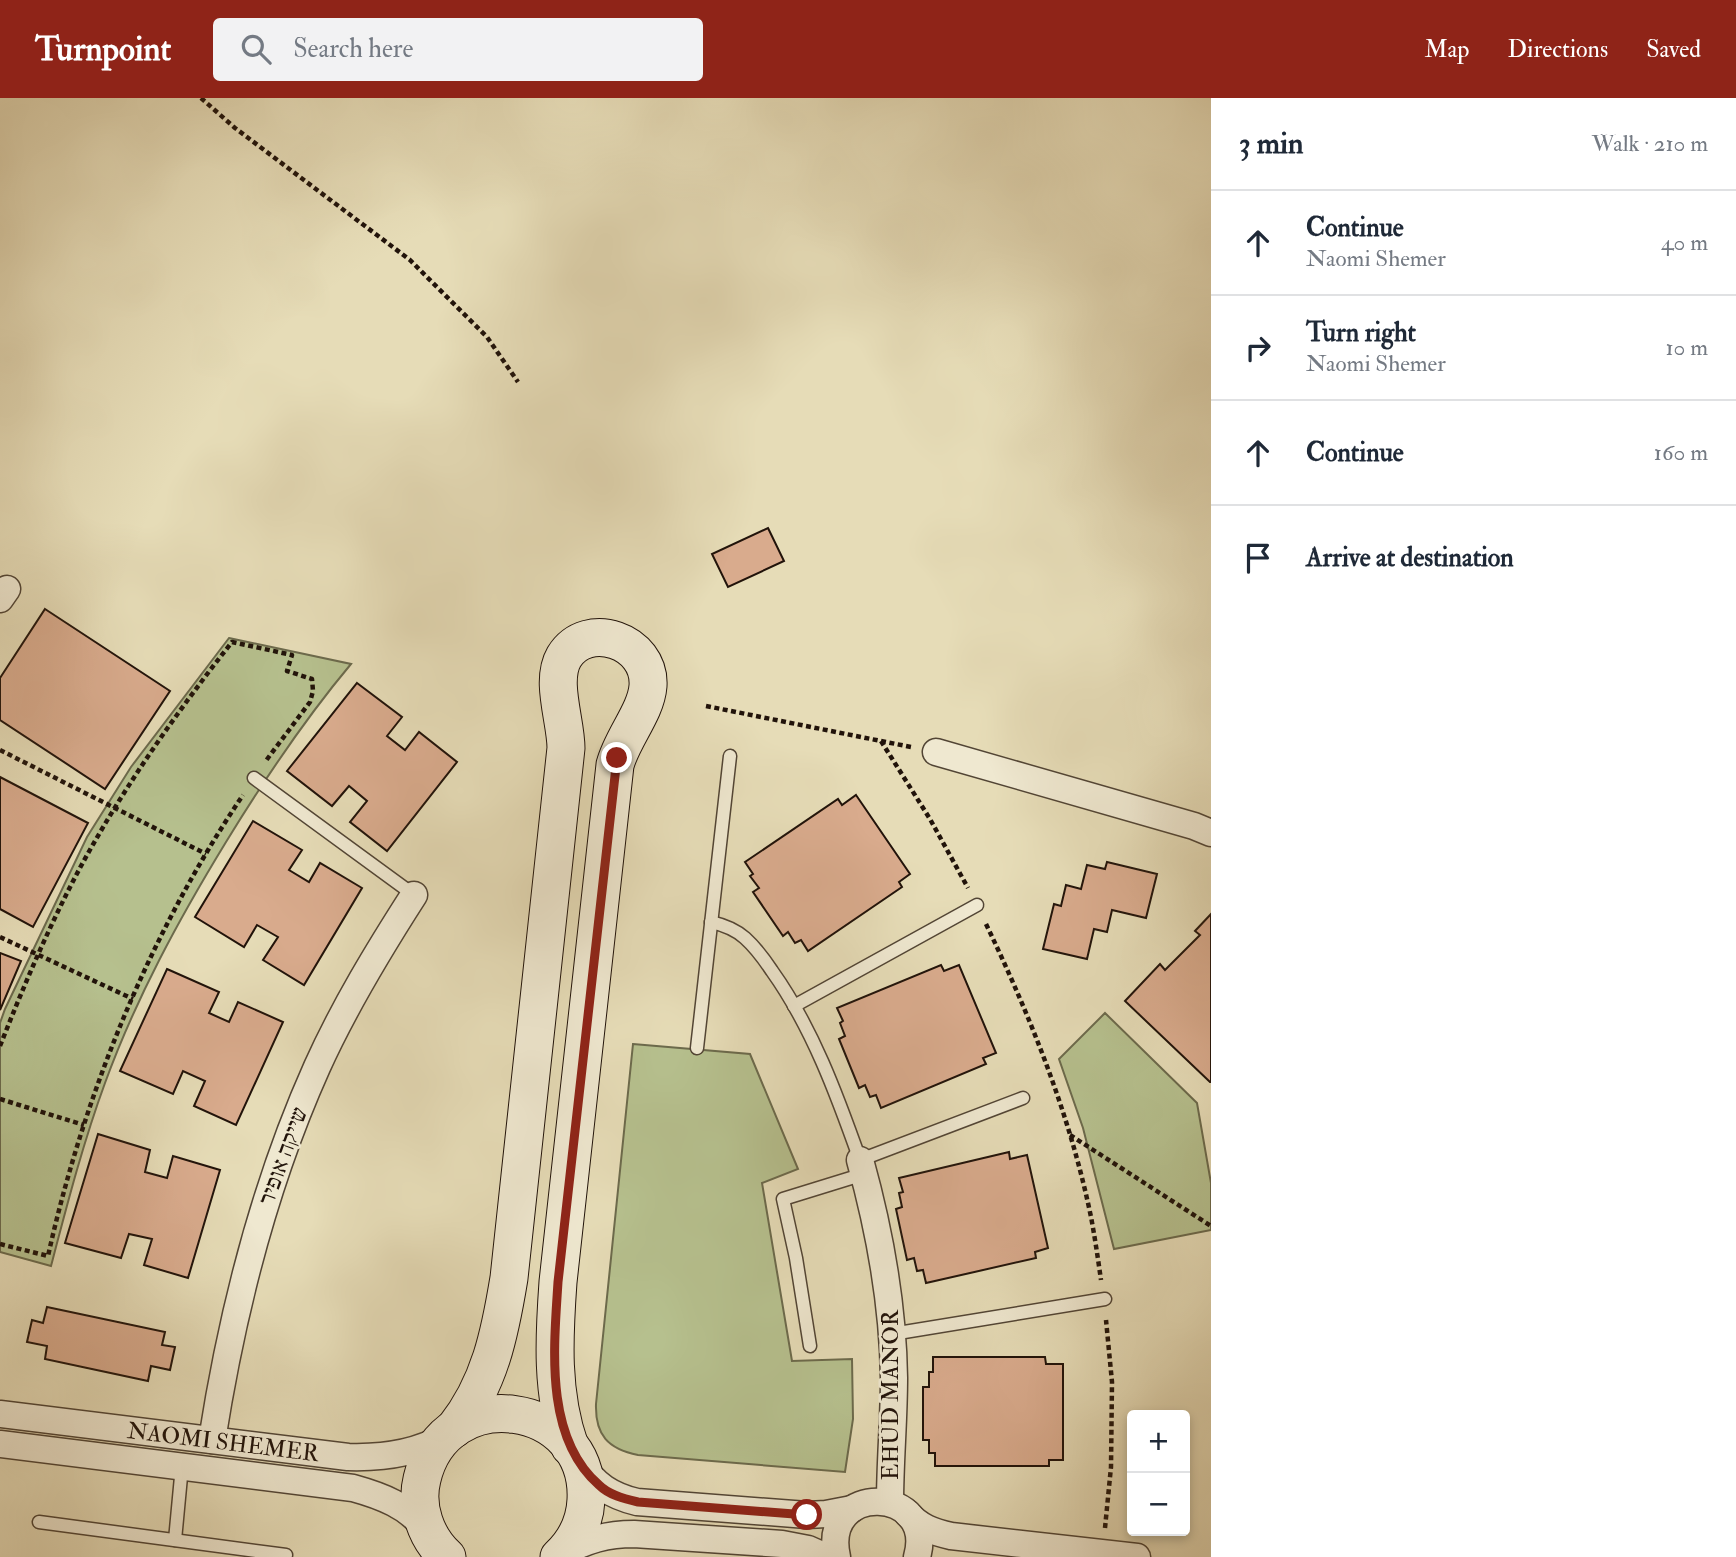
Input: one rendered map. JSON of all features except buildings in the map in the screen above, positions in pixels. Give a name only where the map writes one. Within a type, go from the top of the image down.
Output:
[{"type":"street","points":[[441,1550],[421,1509],[421,1482],[429,1457],[468,1412],[488,1368],[509,1278],[566,748],[566,728],[558,677],[564,658],[575,645],[590,639],[607,638],[623,643],[637,652],[645,667],[648,686],[641,709],[623,741],[615,765],[558,1282],[555,1375],[559,1410],[563,1428],[585,1482],[585,1509],[577,1534],[560,1556]]},
{"type":"street","points":[[936,752],[1211,833]]},
{"type":"street","name":"שייקה אופיר","points":[[212,1440],[244,1280],[258,1227],[294,1120],[345,1010],[376,953],[414,895]]},
{"type":"street","name":"EHUD MANOR","points":[[862,1167],[880,1241],[888,1290],[898,1508]]},
{"type":"street","name":"NAOMI SHEMER","points":[[0,1414],[360,1457],[405,1452],[435,1442],[449,1433]]},
{"type":"street","points":[[449,1433],[477,1417],[489,1414],[529,1417],[552,1429],[598,1485],[618,1497],[638,1502],[807,1515],[852,1509],[870,1501],[898,1508],[923,1528],[951,1536],[1137,1557]]},
{"type":"street","name":"NAOMI SHEMER","points":[[0,1444],[328,1484],[364,1491],[404,1508],[420,1521],[441,1550]]},
{"type":"street","points":[[898,1508],[914,1524],[919,1536],[917,1557]]},
{"type":"street","points":[[837,1557],[834,1543],[836,1530],[842,1518],[852,1509]]},
{"type":"street","points":[[560,1556],[596,1538],[634,1534],[782,1544],[826,1557]]},
{"type":"lane","points":[[697,1048],[730,756]]},
{"type":"lane","points":[[254,778],[414,895]]},
{"type":"lane","points":[[794,1006],[977,905]]},
{"type":"lane","name":"EHUD MANOR","points":[[711,922],[727,926],[744,938],[761,956],[794,1006],[829,1078],[862,1167]]},
{"type":"lane","points":[[810,1346],[798,1265],[783,1199],[1023,1098]]},
{"type":"lane","points":[[892,1334],[1105,1299]]},
{"type":"lane","points":[[175,1540],[182,1466]]},
{"type":"lane","points":[[39,1521],[286,1555]]},
{"type":"path","points":[[201,98],[236,128],[410,260],[487,337],[518,382]]},
{"type":"path","points":[[0,1046],[38,954],[81,866],[114,808],[174,718],[232,642],[292,655],[287,671],[312,678],[310,702],[254,778],[206,855],[165,930],[133,999],[83,1125],[58,1210],[48,1256],[0,1244]]},
{"type":"path","points":[[706,706],[936,752]]},
{"type":"path","points":[[881,741],[930,819],[1011,975],[1043,1055],[1070,1135],[1091,1216],[1105,1299],[1112,1382],[1111,1466],[1102,1553]]},
{"type":"path","points":[[0,750],[206,855]]},
{"type":"path","points":[[0,937],[133,999]]},
{"type":"path","points":[[0,1099],[83,1125]]},
{"type":"path","points":[[1070,1135],[1211,1226]]},
{"type":"green space","points":[[229,638],[351,664],[301,729],[255,796],[175,930],[130,1020],[82,1151],[51,1266],[0,1252],[0,1023],[5,1009],[87,837],[131,767]]},
{"type":"green space","points":[[1105,1013],[1197,1103],[1211,1183],[1211,1230],[1114,1249],[1083,1128],[1059,1059]]},
{"type":"green space","points":[[633,1044],[750,1054],[798,1169],[762,1183],[792,1361],[852,1359],[853,1419],[845,1472],[638,1455],[619,1449],[605,1439],[601,1432],[596,1404]]},
{"type":"route","points":[[617,758],[558,1282],[554,1359],[563,1428],[570,1447],[585,1471],[598,1485],[618,1497],[638,1502],[807,1515]]}]
